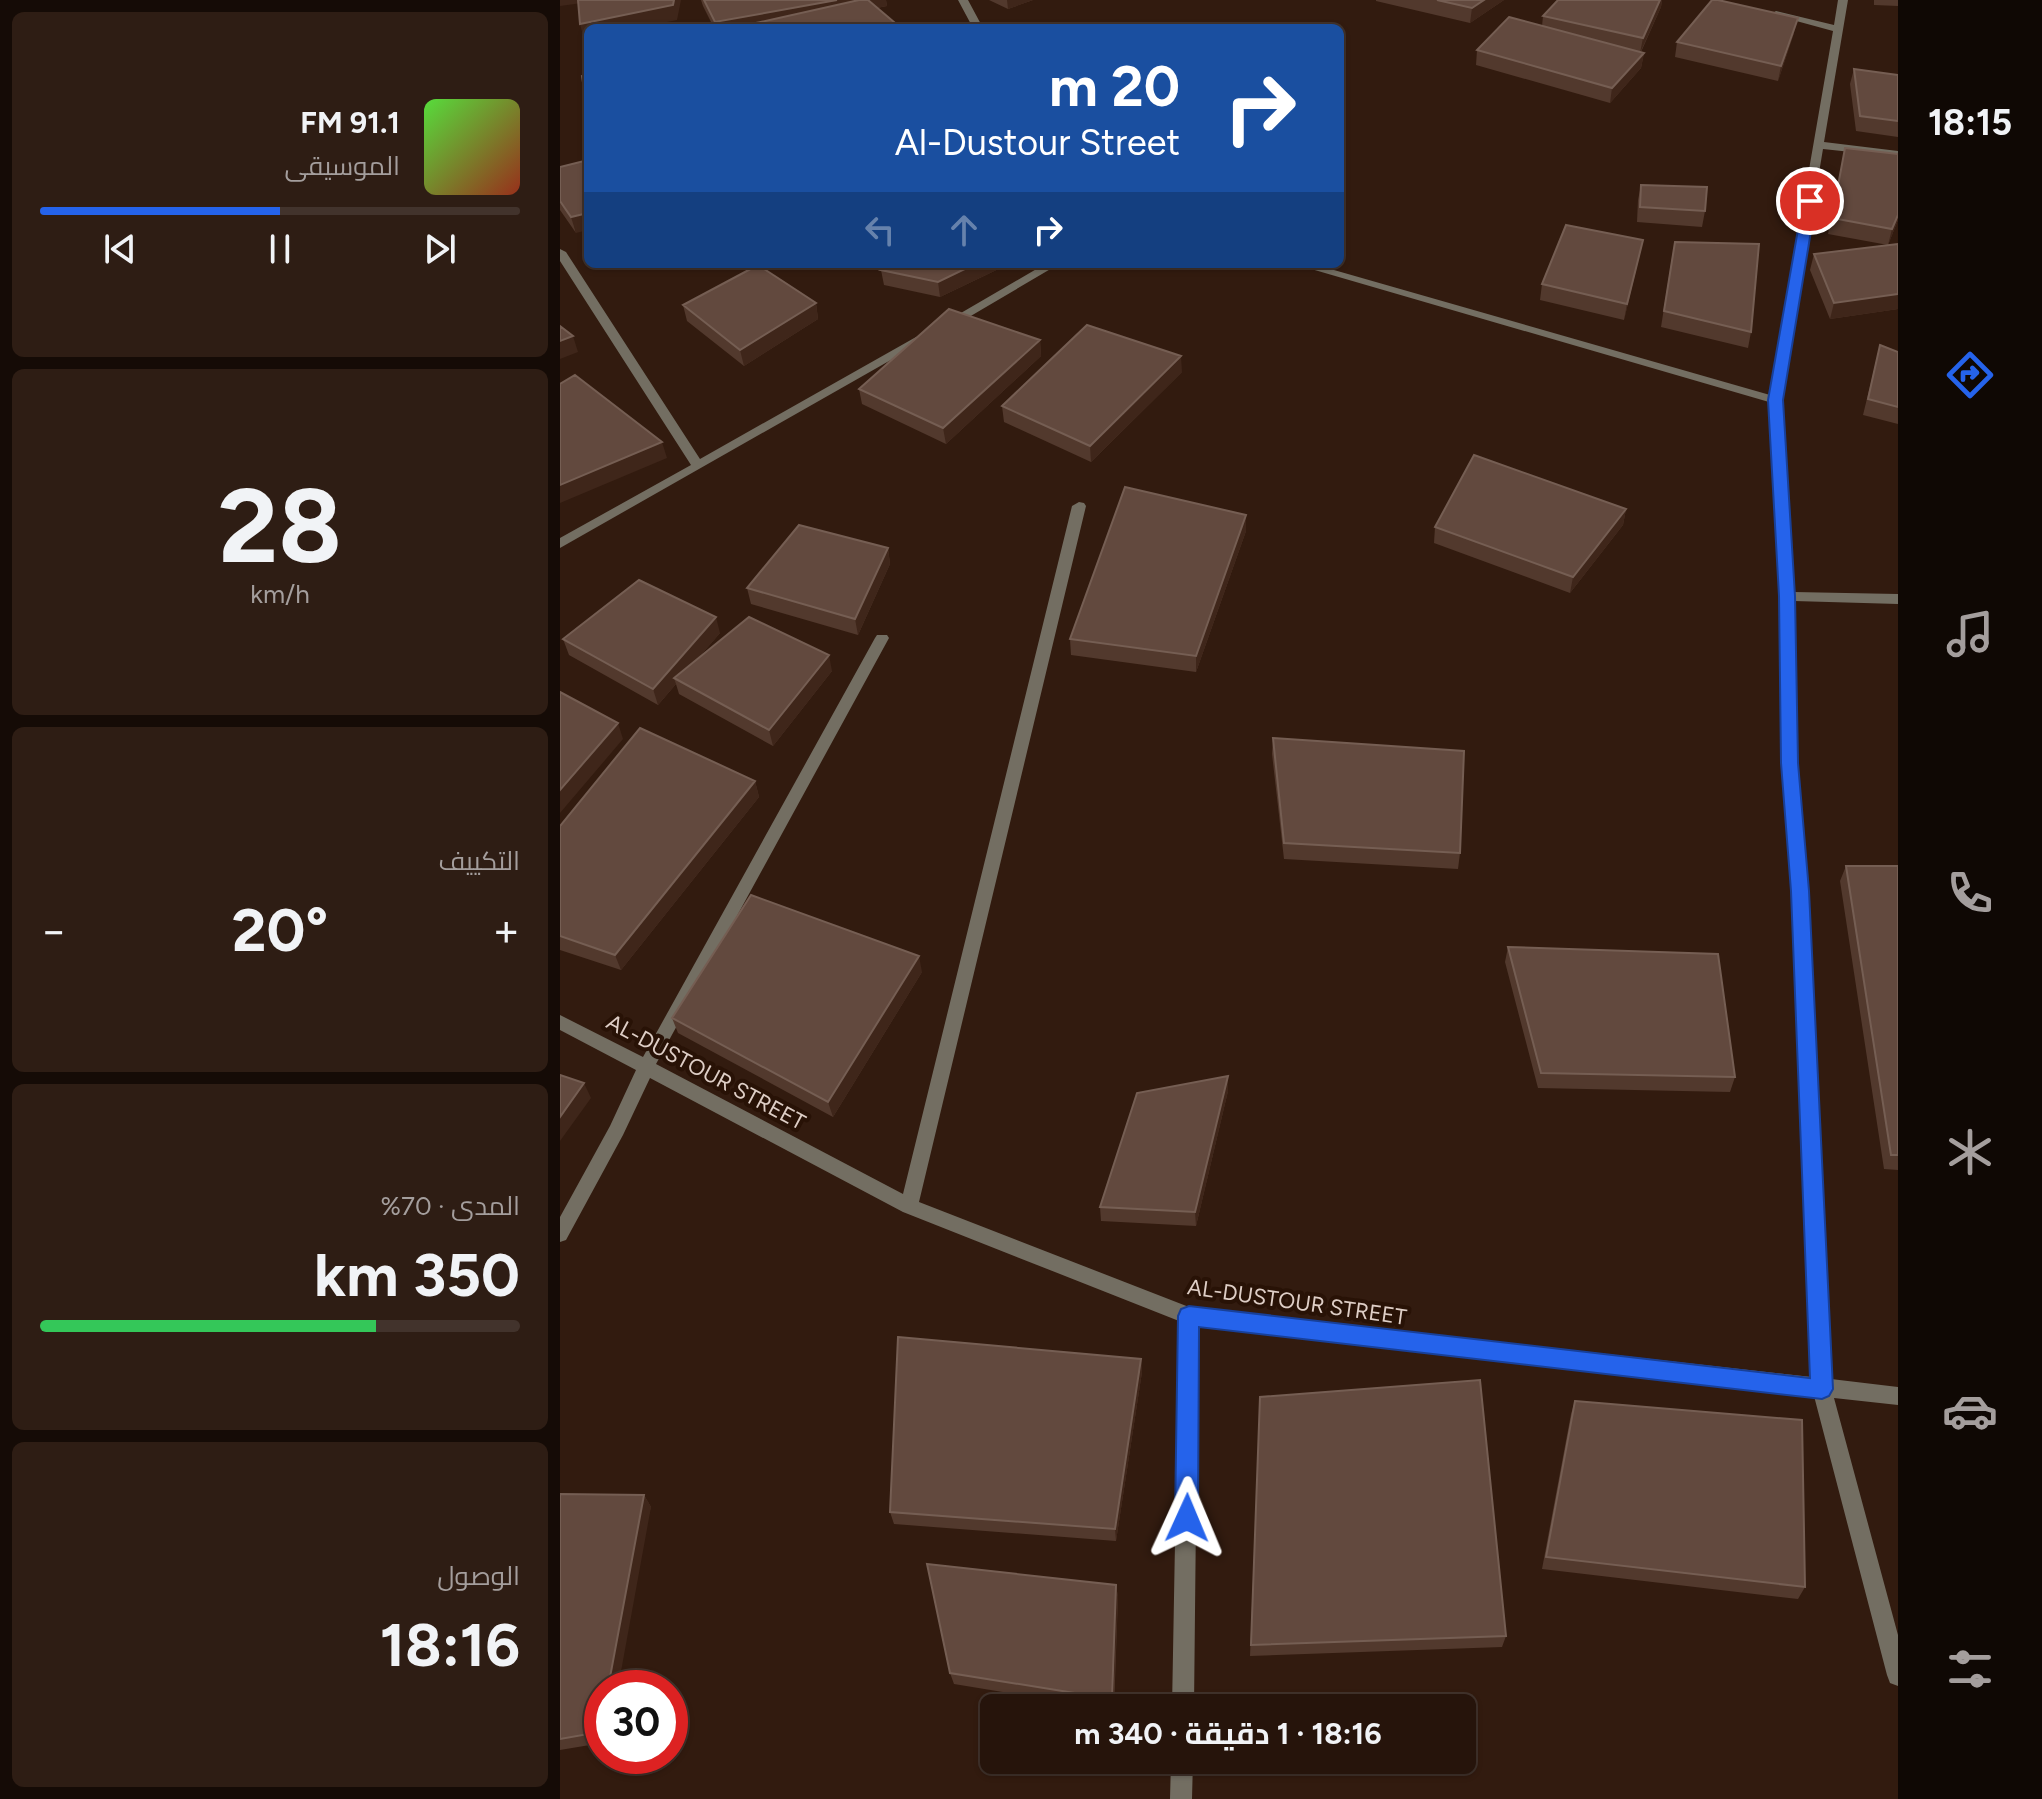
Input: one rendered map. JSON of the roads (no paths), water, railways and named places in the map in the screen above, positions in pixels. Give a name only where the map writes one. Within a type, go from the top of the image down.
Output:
[{"type":"street","points":[[963,0],[976,24]]},
{"type":"street","points":[[1843,0],[1775,400],[1787,596],[1789,763],[1800,891],[1822,1389],[1898,1675]]},
{"type":"street","points":[[1760,11],[1837,29]]},
{"type":"street","points":[[1819,145],[1898,154]]},
{"type":"street","points":[[560,252],[698,466]]},
{"type":"street","points":[[560,544],[1046,268]]},
{"type":"street","points":[[1314,268],[1775,400]]},
{"type":"street","points":[[909,1206],[1079,506]]},
{"type":"street","points":[[1787,596],[1898,599]]},
{"type":"street","points":[[560,1234],[617,1130],[646,1067],[882,638]]},
{"type":"street","name":"AL-DUSTOUR STREET","points":[[560,1022],[909,1206],[1189,1316],[1898,1396]]},
{"type":"street","points":[[1183,1694],[1189,1316]]},
{"type":"street","points":[[1181,1799],[1182,1774]]}]
